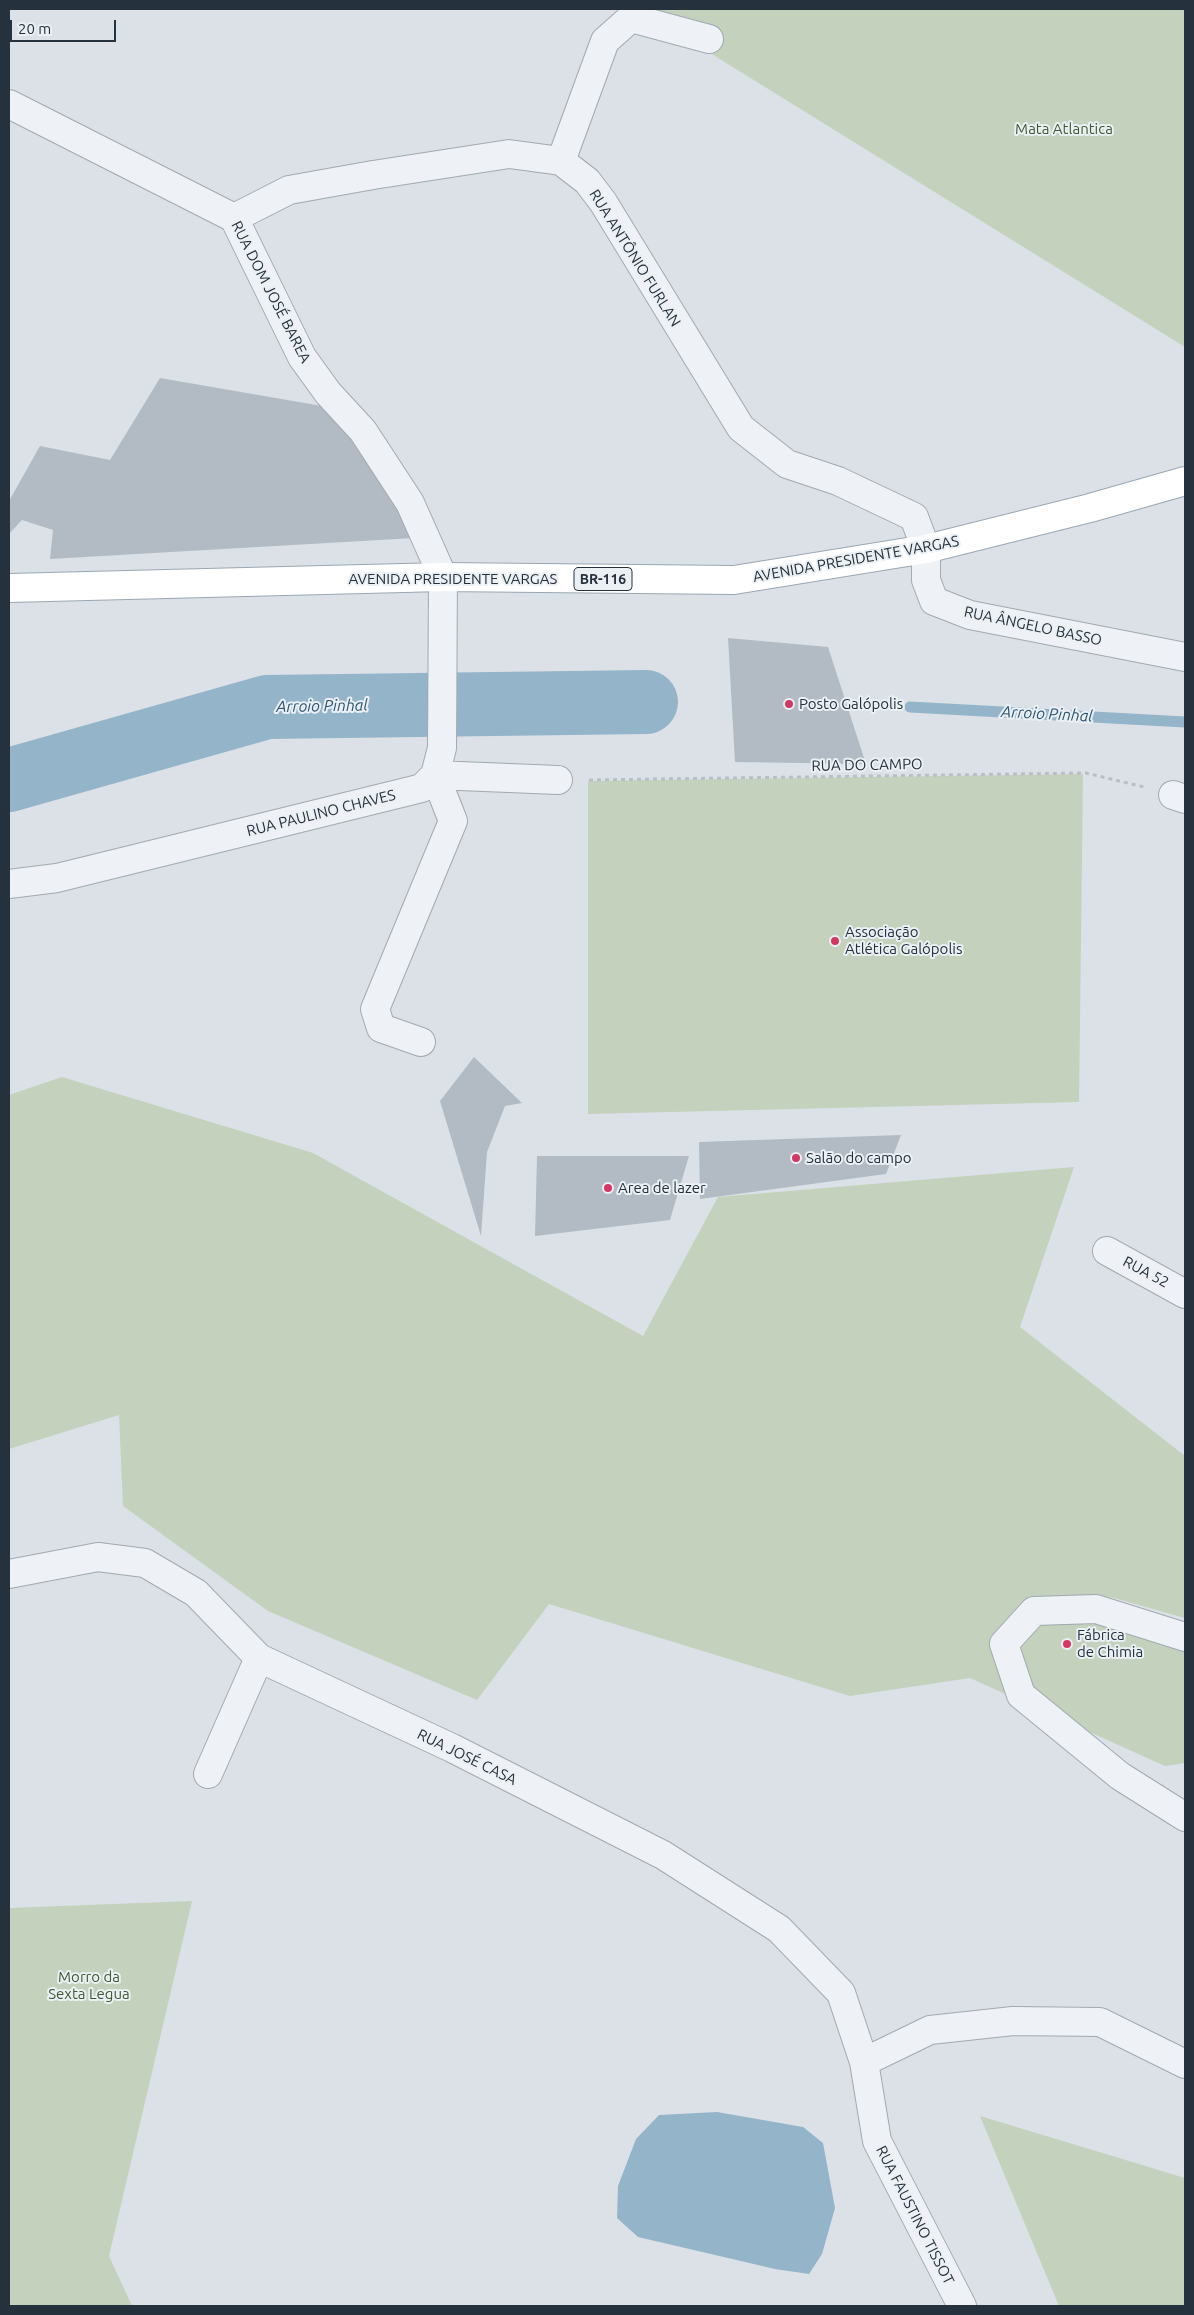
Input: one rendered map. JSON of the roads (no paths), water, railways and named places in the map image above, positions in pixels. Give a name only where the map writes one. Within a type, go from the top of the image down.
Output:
[{"type":"main road","name":"AVENIDA PRESIDENTE VARGAS","points":[[9,588],[442,577],[734,580],[926,549],[1185,482]]},
{"type":"street","points":[[234,218],[289,190],[373,174],[509,154],[561,161],[605,41],[631,18],[709,40]]},
{"type":"street","name":"RUA DOM JOSÉ BAREA","points":[[9,104],[234,218],[302,357],[328,393],[363,431],[410,503],[442,577]]},
{"type":"street","name":"RUA ANTÔNIO FURLAN","points":[[561,161],[586,181],[603,202],[741,428],[787,464],[838,480],[914,517],[926,549]]},
{"type":"street","name":"RUA ÂNGELO BASSO","points":[[926,549],[926,580],[934,601],[970,615],[1185,657]]},
{"type":"street","points":[[421,1042],[381,1028],[375,1009],[453,822],[435,775],[442,748],[442,577]]},
{"type":"street","points":[[435,775],[558,780]]},
{"type":"street","name":"RUA PAULINO CHAVES","points":[[9,884],[57,878],[422,788],[435,775]]},
{"type":"street","name":"RUA 52","points":[[1107,1251],[1185,1294]]},
{"type":"street","name":"RUA JOSÉ CASA","points":[[9,1574],[98,1557],[145,1563],[196,1593],[259,1658],[452,1748],[663,1855],[779,1929],[841,1993],[864,2062]]},
{"type":"street","points":[[1185,1636],[1096,1609],[1034,1611],[1004,1644],[1021,1694],[1120,1776],[1185,1817]]},
{"type":"street","points":[[208,1774],[259,1658]]},
{"type":"street","points":[[864,2062],[930,2030],[1013,2021],[1100,2022],[1185,2064]]},
{"type":"street","name":"RUA FAUSTINO TISSOT","points":[[864,2062],[877,2141],[962,2306]]},
{"type":"water","points":[[717,2112],[803,2127],[823,2143],[835,2208],[822,2254],[809,2274],[775,2269],[638,2237],[617,2218],[618,2186],[636,2139],[659,2115]]},
{"type":"waterway","name":"Arroio Pinhal","points":[[9,780],[267,707],[646,702]]},
{"type":"waterway","name":"Arroio Pinhal","points":[[910,707],[1185,722]]},
{"type":"place","name":"Posto Galópolis","points":[[789,704]]},
{"type":"place","name":"Associação Atlética Galópolis","points":[[835,941]]},
{"type":"place","name":"Salão do campo","points":[[796,1158]]},
{"type":"place","name":"Area de lazer","points":[[608,1188]]},
{"type":"place","name":"Fábrica de Chimia","points":[[1067,1644]]},
{"type":"park label","name":"Mata Atlantica","points":[[1064,129]]},
{"type":"park label","name":"Morro da Sexta Legua","points":[[89,1986]]}]
